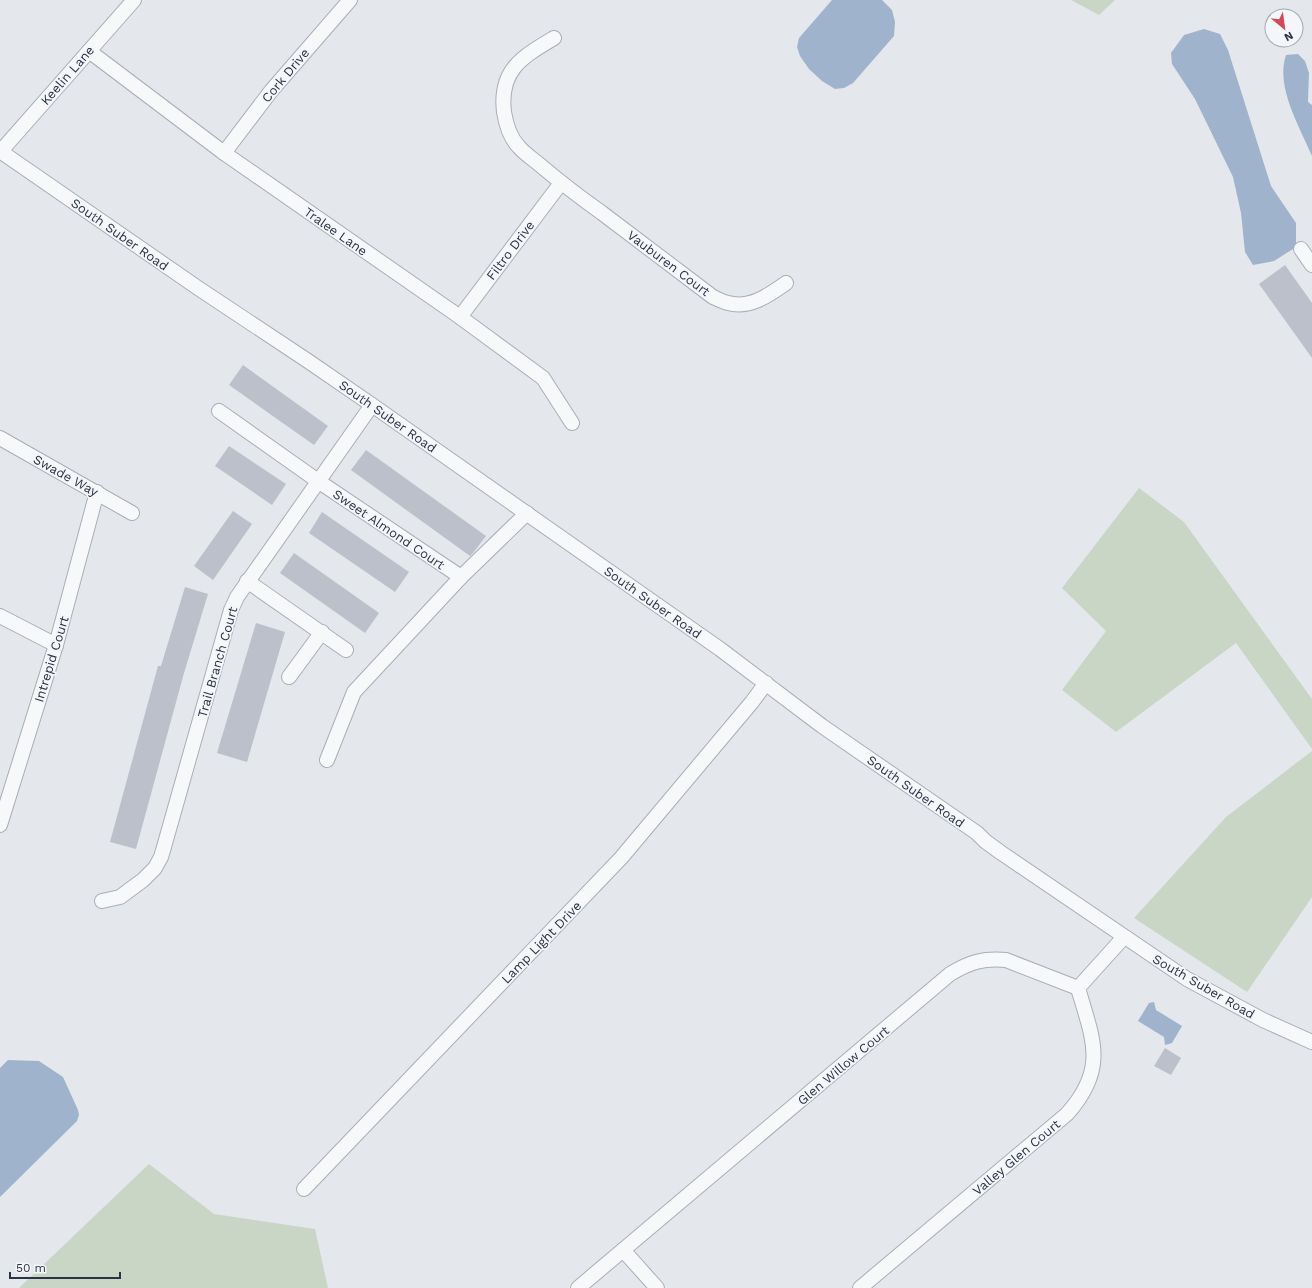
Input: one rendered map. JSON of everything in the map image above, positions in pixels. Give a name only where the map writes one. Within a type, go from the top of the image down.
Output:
[{"type":"street","name":"Keelin Lane","points":[[0,151],[134,0]]},
{"type":"street","name":"Cork Drive","points":[[224,153],[271,91],[350,0]]},
{"type":"street","name":"Vauburen Court","points":[[554,38],[529,53],[516,64],[504,89],[503,100],[509,132],[519,148],[561,183],[713,297],[728,303],[743,305],[758,301],[786,283]]},
{"type":"street","name":"Tralee Lane","points":[[89,51],[224,153],[460,317],[543,378],[572,422]]},
{"type":"street","name":"South Suber Road","points":[[0,151],[198,288],[372,404],[720,649],[822,726],[977,833],[1000,852],[1124,937],[1188,979],[1263,1020],[1312,1042]]},
{"type":"street","name":"Filtro Drive","points":[[460,317],[561,183]]},
{"type":"street","points":[[1301,250],[1312,265]]},
{"type":"street","name":"Trail Branch Court","points":[[102,901],[120,897],[144,880],[155,868],[160,857],[231,610],[237,597],[372,404]]},
{"type":"street","name":"Sweet Almond Court","points":[[219,411],[318,481],[460,577]]},
{"type":"street","name":"Swade Way","points":[[0,438],[132,513]]},
{"type":"street","name":"Intrepid Court","points":[[0,825],[3,801],[56,645],[97,492]]},
{"type":"street","points":[[328,760],[354,692],[460,577],[527,513]]},
{"type":"street","points":[[248,581],[346,650]]},
{"type":"street","points":[[0,616],[56,645]]},
{"type":"street","points":[[289,677],[322,632]]},
{"type":"street","name":"Lamp Light Drive","points":[[304,1189],[621,858],[737,721],[766,683]]},
{"type":"street","points":[[1078,988],[1124,937]]},
{"type":"street","name":"Glen Willow Court","points":[[578,1288],[950,974],[964,966],[981,960],[1006,960],[1078,988]]},
{"type":"street","name":"Valley Glen Court","points":[[860,1288],[1067,1114],[1077,1103],[1085,1091],[1090,1078],[1094,1052],[1093,1039],[1078,988]]},
{"type":"street","points":[[623,1250],[657,1288]]},
{"type":"green space","points":[[1071,0],[1115,0],[1099,15]]},
{"type":"green space","points":[[1139,488],[1184,522],[1312,699],[1312,749],[1236,643],[1116,732],[1062,690],[1106,631],[1062,588]]},
{"type":"green space","points":[[1312,751],[1312,897],[1247,992],[1134,918],[1226,817]]},
{"type":"green space","points":[[149,1164],[214,1214],[315,1229],[328,1288],[19,1288]]},
{"type":"water","points":[[832,0],[882,0],[892,10],[895,22],[894,36],[853,83],[844,88],[835,89],[822,81],[809,69],[800,56],[797,47],[799,38]]},
{"type":"water","points":[[1204,29],[1220,34],[1228,50],[1271,186],[1296,223],[1296,247],[1274,261],[1253,265],[1245,252],[1241,213],[1233,177],[1195,99],[1172,64],[1171,53],[1184,35]]},
{"type":"water","points":[[1298,54],[1305,61],[1309,73],[1308,102],[1312,105],[1312,156],[1290,107],[1284,80],[1283,67],[1286,55]]},
{"type":"water","points":[[1154,1002],[1156,1010],[1182,1026],[1172,1043],[1165,1045],[1164,1037],[1138,1021],[1149,1003]]},
{"type":"water","points":[[8,1060],[39,1061],[63,1077],[79,1115],[77,1121],[0,1197],[0,1068]]},
{"type":"building","points":[[1285,265],[1312,303],[1312,358],[1259,284]]},
{"type":"building","points":[[243,365],[328,426],[314,445],[229,385]]},
{"type":"building","points":[[229,446],[286,484],[272,505],[215,466]]},
{"type":"building","points":[[366,450],[486,536],[473,553],[470,556],[351,470]]},
{"type":"building","points":[[233,511],[252,524],[213,580],[194,566]]},
{"type":"building","points":[[322,512],[409,572],[395,592],[309,533]]},
{"type":"building","points":[[294,553],[379,613],[365,633],[280,573]]},
{"type":"building","points":[[185,587],[208,594],[184,673],[136,849],[110,842],[158,666],[161,666]]},
{"type":"building","points":[[256,623],[285,632],[247,762],[217,753]]},
{"type":"building","points":[[1165,1048],[1181,1058],[1171,1075],[1154,1066]]}]
